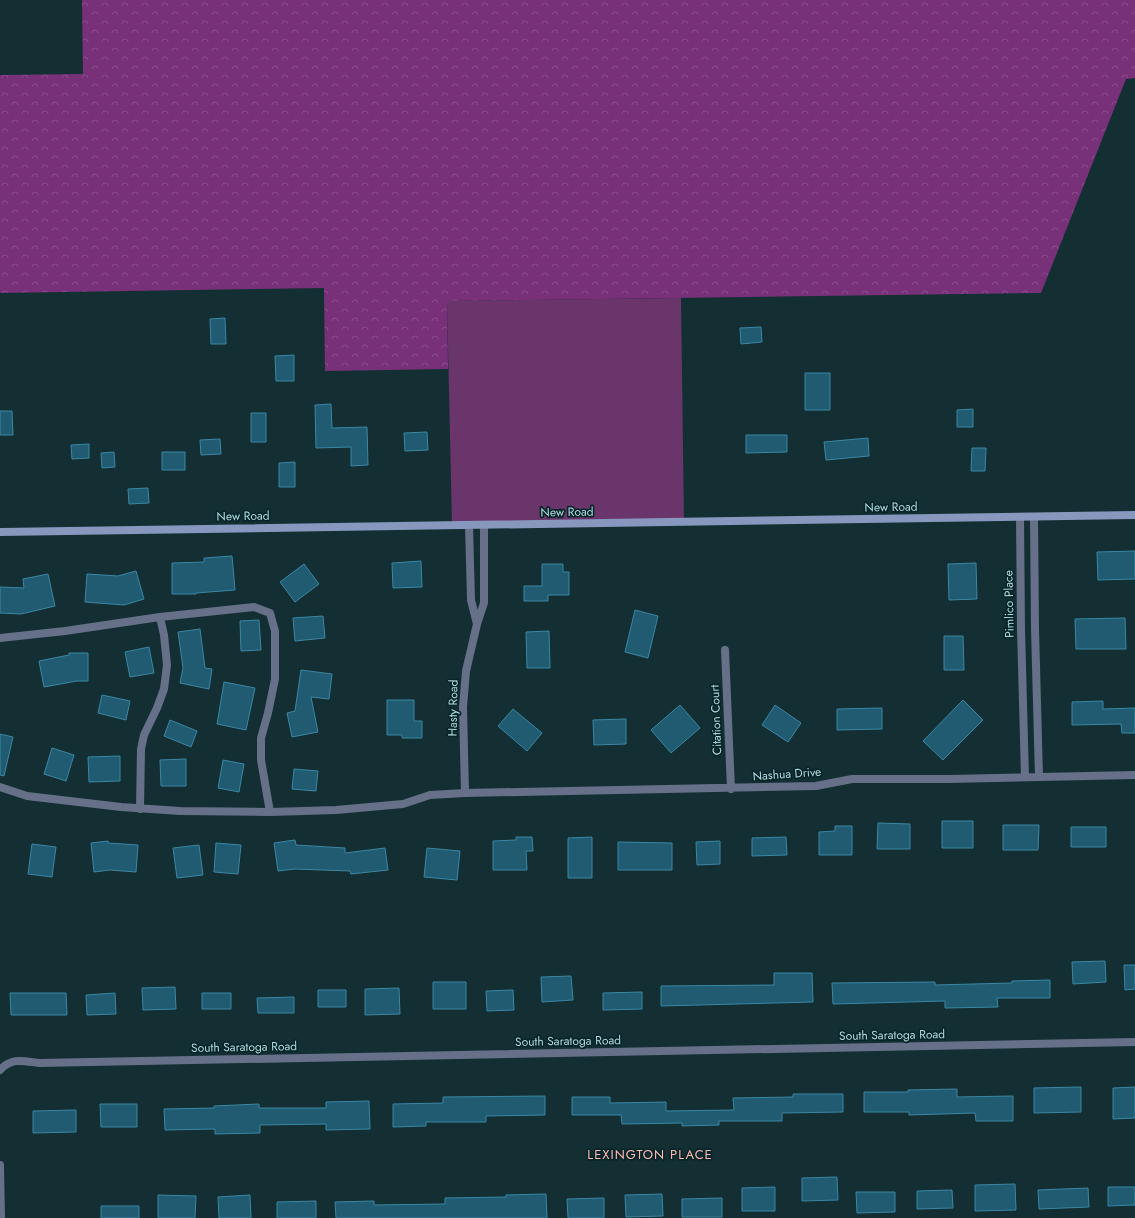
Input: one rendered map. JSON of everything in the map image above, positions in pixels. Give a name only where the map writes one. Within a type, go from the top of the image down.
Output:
[{"type":"street","name":"New Road","points":[[0,532],[1135,515]]},
{"type":"street","name":"Pimlico Place","points":[[1020,517],[1022,690],[1025,777]]},
{"type":"street","points":[[1034,517],[1036,690],[1039,777]]},
{"type":"street","name":"Hasty Road","points":[[469,525],[471,600],[477,624]]},
{"type":"street","name":"Hasty Road","points":[[465,793],[463,707],[466,671],[477,624],[484,603],[484,525]]},
{"type":"street","points":[[0,638],[254,606],[270,613],[275,631],[276,679],[261,738],[261,760],[270,812]]},
{"type":"street","points":[[140,808],[141,749],[144,735],[164,689],[167,665],[164,635],[160,618]]},
{"type":"street","name":"Citation Court","points":[[725,650],[731,789]]},
{"type":"street","points":[[1022,690],[1036,690]]},
{"type":"street","name":"Nashua Drive","points":[[0,787],[27,796],[140,808],[180,811],[270,812],[336,810],[403,804],[430,795],[465,793],[731,789],[816,786],[852,778],[949,779],[1135,775]]},
{"type":"street","name":"South Saratoga Road","points":[[1,1069],[9,1062],[16,1061],[47,1062],[1135,1042]]},
{"type":"street","points":[[0,1165],[1,1218]]},
{"type":"shaded area","points":[[681,298],[684,522],[452,525],[447,301]]},
{"type":"green space","points":[[82,0],[1135,0],[1135,78],[1126,79],[1041,293],[447,301],[448,369],[325,371],[324,288],[0,293],[0,75],[83,74]]},
{"type":"building","points":[[225,318],[226,344],[211,344],[210,319]]},
{"type":"building","points":[[761,327],[762,342],[741,344],[740,328]]},
{"type":"building","points":[[294,355],[294,381],[276,381],[275,356]]},
{"type":"building","points":[[805,373],[830,373],[830,410],[805,410]]},
{"type":"building","points":[[331,404],[332,428],[367,427],[368,465],[351,466],[351,447],[316,448],[315,405]]},
{"type":"building","points":[[973,409],[973,427],[957,427],[957,410]]},
{"type":"building","points":[[0,411],[12,411],[13,435],[0,435]]},
{"type":"building","points":[[251,413],[266,413],[266,442],[251,442]]},
{"type":"building","points":[[427,432],[428,450],[405,451],[404,433]]},
{"type":"building","points":[[746,435],[787,435],[787,452],[746,453]]},
{"type":"building","points":[[868,438],[869,456],[826,460],[824,442]]},
{"type":"building","points":[[220,439],[221,454],[201,455],[200,440]]},
{"type":"building","points":[[89,444],[89,458],[72,459],[71,445]]},
{"type":"building","points":[[972,448],[986,448],[985,471],[971,471]]},
{"type":"building","points":[[114,452],[115,467],[102,468],[101,453]]},
{"type":"building","points":[[162,452],[185,452],[185,470],[162,470]]},
{"type":"building","points":[[295,462],[295,487],[279,487],[279,463]]},
{"type":"building","points":[[148,488],[149,503],[129,504],[128,489]]},
{"type":"building","points":[[1135,551],[1135,579],[1098,580],[1097,552]]},
{"type":"building","points":[[232,556],[235,590],[196,594],[172,594],[172,563],[204,562],[204,558]]},
{"type":"building","points":[[421,561],[422,587],[393,588],[392,563]]},
{"type":"building","points":[[976,563],[977,599],[949,600],[948,564]]},
{"type":"building","points":[[304,564],[319,584],[295,602],[280,582]]},
{"type":"building","points":[[542,564],[563,564],[563,572],[569,572],[569,595],[548,595],[548,601],[524,601],[524,586],[542,586]]},
{"type":"building","points":[[136,571],[144,599],[124,605],[85,602],[87,574],[118,576]]},
{"type":"building","points":[[48,574],[55,606],[21,614],[0,613],[0,587],[24,588],[23,579]]},
{"type":"building","points":[[635,610],[658,616],[648,658],[625,652]]},
{"type":"building","points":[[323,616],[325,638],[295,641],[293,618]]},
{"type":"building","points":[[1125,618],[1126,649],[1076,649],[1075,619]]},
{"type":"building","points":[[259,620],[261,650],[241,651],[240,621]]},
{"type":"building","points":[[200,629],[205,668],[212,669],[209,689],[180,683],[183,668],[178,632]]},
{"type":"building","points":[[549,631],[550,668],[527,668],[526,632]]},
{"type":"building","points":[[944,636],[963,636],[964,670],[944,670]]},
{"type":"building","points":[[149,647],[154,673],[130,677],[125,652]]},
{"type":"building","points":[[69,653],[88,653],[88,681],[77,681],[44,687],[39,661],[69,655]]},
{"type":"building","points":[[301,670],[332,674],[329,699],[311,697],[318,732],[292,737],[287,713],[295,711]]},
{"type":"building","points":[[224,682],[255,688],[246,730],[217,724]]},
{"type":"building","points":[[102,695],[130,701],[126,720],[98,713]]},
{"type":"building","points":[[387,700],[414,700],[414,721],[422,721],[422,738],[402,738],[402,735],[387,735]]},
{"type":"building","points":[[963,700],[983,720],[943,760],[923,741]]},
{"type":"building","points":[[1103,701],[1103,709],[1135,708],[1135,733],[1122,733],[1121,724],[1072,725],[1072,702]]},
{"type":"building","points":[[680,705],[700,728],[671,753],[651,730]]},
{"type":"building","points":[[775,705],[801,723],[788,742],[762,725]]},
{"type":"building","points":[[882,708],[882,729],[837,730],[837,709]]},
{"type":"building","points":[[513,709],[542,733],[527,751],[498,726]]},
{"type":"building","points":[[626,719],[626,744],[594,745],[593,720]]},
{"type":"building","points":[[170,720],[197,731],[191,747],[164,736]]},
{"type":"building","points":[[0,734],[13,737],[4,776],[0,775]]},
{"type":"building","points":[[52,748],[74,755],[66,781],[44,774]]},
{"type":"building","points":[[120,756],[120,781],[89,782],[88,757]]},
{"type":"building","points":[[186,759],[186,786],[161,786],[160,760]]},
{"type":"building","points":[[223,760],[244,764],[239,792],[218,788]]},
{"type":"building","points":[[294,769],[318,771],[316,791],[292,789]]},
{"type":"building","points":[[942,821],[973,821],[973,848],[942,848]]},
{"type":"building","points":[[878,823],[910,824],[910,849],[877,849]]},
{"type":"building","points":[[1003,825],[1039,825],[1038,850],[1003,850]]},
{"type":"building","points":[[835,826],[852,826],[852,855],[819,855],[819,832],[835,831]]},
{"type":"building","points":[[1071,827],[1106,827],[1106,847],[1071,847]]},
{"type":"building","points":[[516,837],[532,837],[533,851],[526,851],[527,870],[493,870],[493,841],[516,840]]},
{"type":"building","points":[[592,837],[592,878],[568,878],[568,838]]},
{"type":"building","points":[[786,837],[787,855],[752,856],[752,838]]},
{"type":"building","points":[[295,840],[296,845],[345,848],[345,853],[385,848],[388,870],[351,874],[350,871],[295,869],[278,871],[274,843]]},
{"type":"building","points":[[108,841],[108,843],[138,845],[136,872],[110,870],[94,872],[91,843]]},
{"type":"building","points":[[720,841],[720,864],[697,865],[696,842]]},
{"type":"building","points":[[618,842],[672,843],[672,870],[618,870]]},
{"type":"building","points":[[216,843],[241,845],[238,874],[214,872]]},
{"type":"building","points":[[32,844],[56,847],[52,877],[28,874]]},
{"type":"building","points":[[199,845],[203,875],[177,878],[173,848]]},
{"type":"building","points":[[427,848],[460,851],[457,880],[424,877]]},
{"type":"building","points":[[1105,961],[1106,982],[1073,984],[1072,962]]},
{"type":"building","points":[[1124,965],[1135,965],[1135,989],[1125,990]]},
{"type":"building","points":[[774,973],[812,973],[813,1002],[661,1006],[661,986],[774,985]]},
{"type":"building","points":[[571,976],[573,1000],[542,1002],[541,977]]},
{"type":"building","points":[[1050,980],[1050,998],[997,998],[998,1007],[945,1008],[945,1001],[833,1004],[832,983],[935,982],[935,985],[1012,983],[1012,981]]},
{"type":"building","points":[[433,982],[466,982],[466,1009],[433,1009]]},
{"type":"building","points":[[175,987],[176,1009],[143,1010],[142,988]]},
{"type":"building","points":[[399,988],[400,1014],[365,1015],[365,989]]},
{"type":"building","points":[[318,990],[346,990],[346,1007],[318,1007]]},
{"type":"building","points":[[513,990],[514,1010],[487,1011],[486,991]]},
{"type":"building","points":[[642,992],[642,1009],[603,1010],[603,993]]},
{"type":"building","points":[[10,993],[66,993],[67,1015],[11,1015]]},
{"type":"building","points":[[115,993],[116,1014],[87,1015],[86,995]]},
{"type":"building","points":[[202,993],[231,993],[231,1009],[202,1009]]},
{"type":"building","points":[[294,997],[294,1013],[258,1013],[257,998]]},
{"type":"building","points":[[1081,1087],[1081,1112],[1034,1113],[1034,1088]]},
{"type":"building","points":[[1135,1087],[1135,1118],[1113,1119],[1113,1088]]},
{"type":"building","points":[[957,1089],[957,1097],[1013,1096],[1013,1121],[976,1121],[975,1113],[909,1115],[909,1112],[864,1112],[864,1092],[908,1092],[908,1090]]},
{"type":"building","points":[[793,1094],[843,1094],[843,1112],[782,1113],[782,1121],[719,1121],[719,1125],[682,1126],[682,1123],[622,1124],[621,1115],[572,1115],[572,1097],[610,1097],[610,1103],[666,1102],[666,1111],[734,1110],[733,1098],[793,1097]]},
{"type":"building","points":[[545,1096],[545,1115],[486,1116],[486,1122],[426,1122],[426,1126],[393,1127],[393,1104],[443,1103],[443,1097]]},
{"type":"building","points":[[369,1101],[370,1129],[326,1130],[326,1124],[260,1125],[260,1133],[215,1134],[215,1129],[165,1130],[164,1109],[214,1108],[214,1106],[259,1104],[259,1108],[326,1108],[326,1102]]},
{"type":"building","points":[[100,1104],[137,1104],[137,1127],[101,1127]]},
{"type":"building","points":[[76,1110],[76,1132],[33,1133],[33,1111]]},
{"type":"building","points":[[837,1177],[838,1200],[802,1201],[802,1178]]},
{"type":"building","points":[[1015,1184],[1016,1210],[975,1211],[975,1185]]},
{"type":"building","points":[[775,1187],[775,1211],[742,1211],[742,1188]]},
{"type":"building","points":[[1108,1187],[1135,1187],[1135,1205],[1108,1206]]},
{"type":"building","points":[[1088,1188],[1089,1207],[1039,1209],[1038,1190]]},
{"type":"building","points":[[952,1190],[953,1208],[917,1209],[917,1191]]},
{"type":"building","points":[[856,1192],[895,1192],[895,1212],[857,1213]]},
{"type":"building","points":[[546,1194],[547,1218],[336,1218],[335,1202],[374,1201],[374,1205],[445,1204],[445,1198],[506,1197],[506,1195]]},
{"type":"building","points":[[662,1194],[663,1216],[626,1217],[625,1195]]},
{"type":"building","points":[[158,1195],[196,1196],[195,1218],[158,1218]]},
{"type":"building","points":[[250,1195],[251,1218],[219,1218],[218,1197]]},
{"type":"building","points":[[604,1198],[604,1218],[568,1218],[567,1199]]},
{"type":"building","points":[[722,1198],[722,1217],[682,1217],[682,1199]]},
{"type":"building","points":[[316,1201],[316,1218],[277,1218],[277,1202]]},
{"type":"building","points":[[101,1206],[139,1206],[139,1218],[101,1218]]},
{"type":"district","name":"LEXINGTON PLACE","points":[[650,1154]]}]
